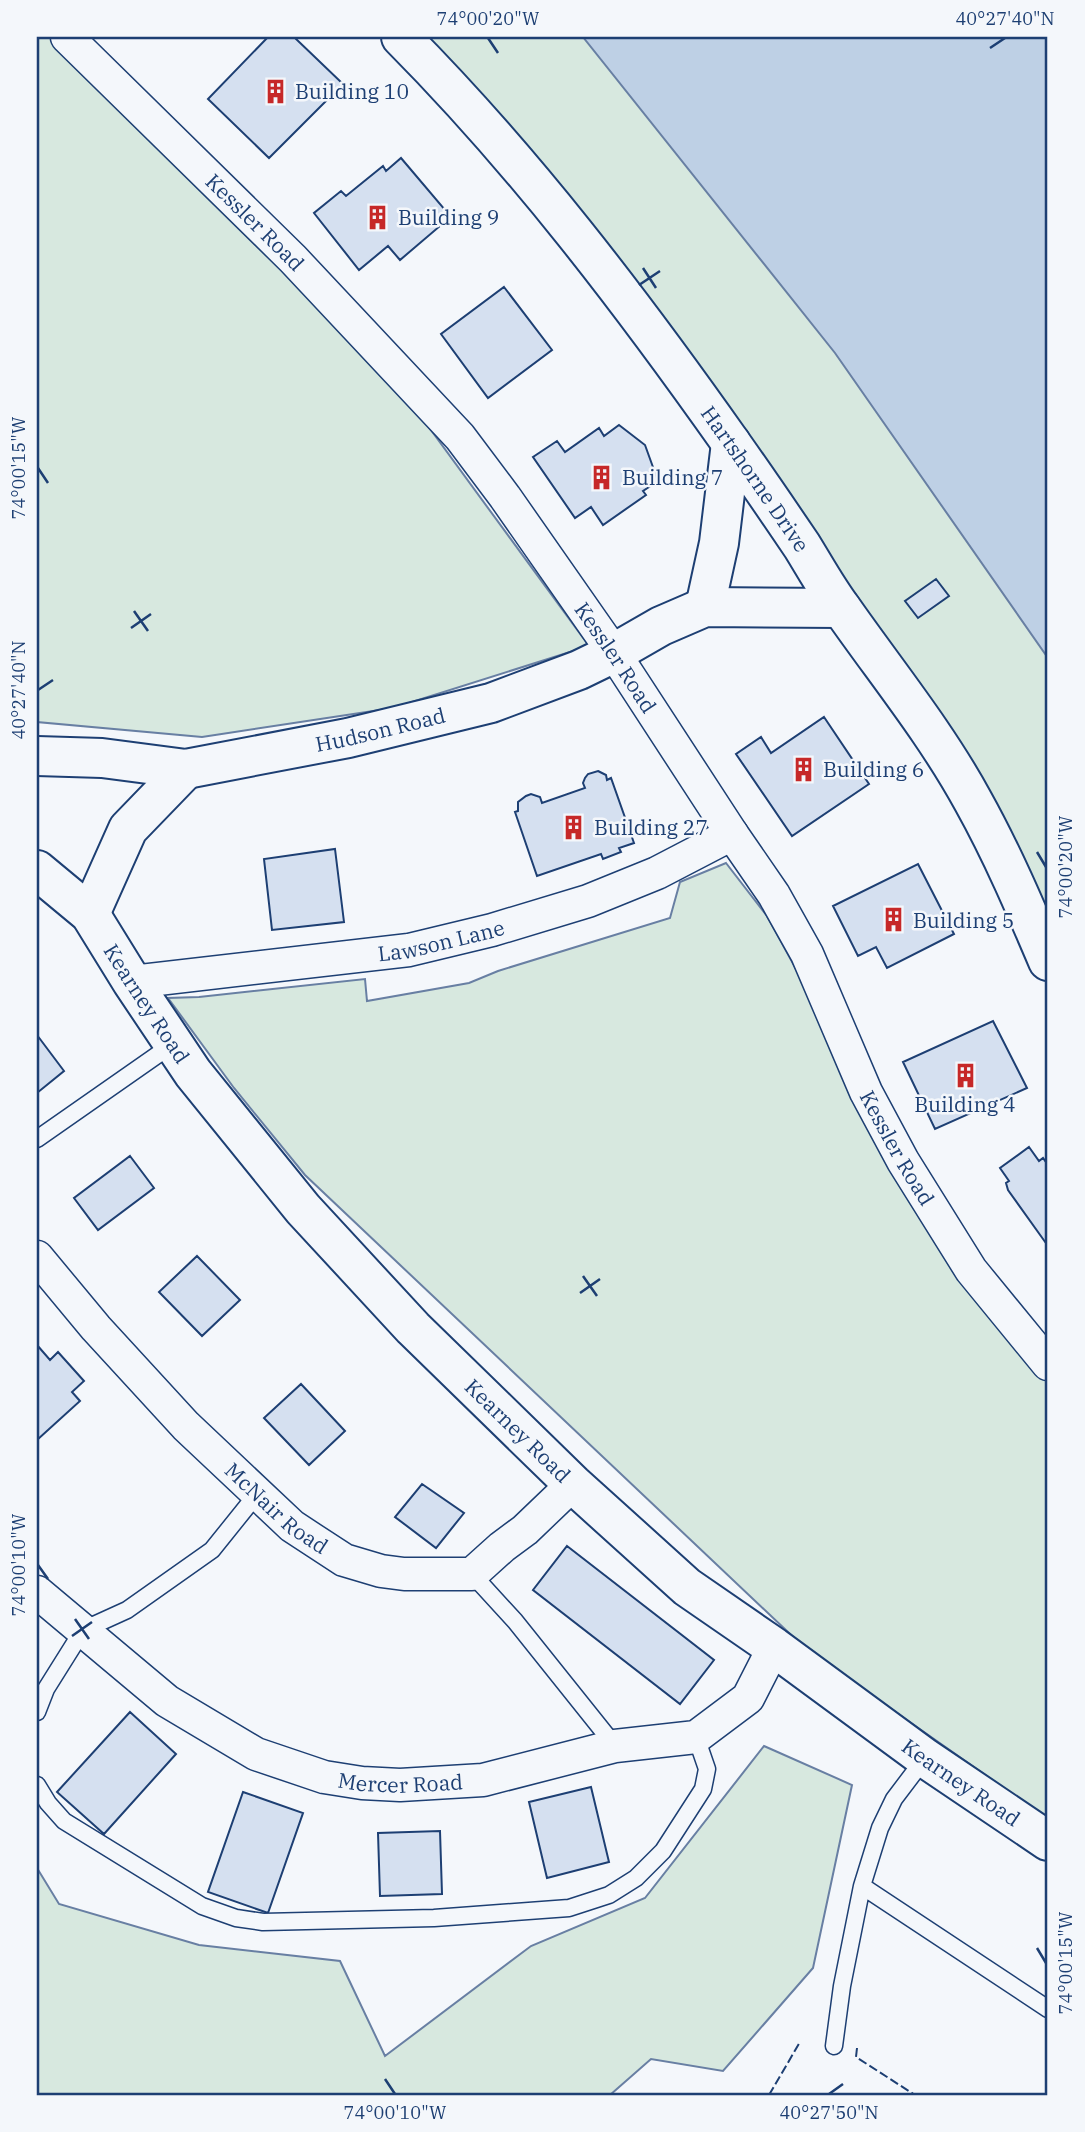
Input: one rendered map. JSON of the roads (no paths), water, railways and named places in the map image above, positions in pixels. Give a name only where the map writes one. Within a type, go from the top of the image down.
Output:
[{"type":"street","name":"Kessler Road","points":[[67,37],[293,259],[460,437],[505,497],[614,653],[774,895],[807,954],[866,1092],[903,1161],[971,1270],[1048,1364]]},
{"type":"street","name":"Hartshorne Drive","points":[[401,37],[531,180],[613,280],[731,443],[841,608],[885,666],[973,800],[1016,886],[1048,961]]},
{"type":"street","points":[[705,607],[719,543],[731,443]]},
{"type":"street","name":"Hudson Road","points":[[37,756],[102,758],[186,769],[348,738],[491,703],[579,670],[661,626],[705,607],[841,608]]},
{"type":"street","points":[[90,914],[128,829],[186,769]]},
{"type":"street","name":"Lawson Lane","points":[[132,982],[409,950],[492,930],[588,901],[657,873],[732,834]]},
{"type":"street","name":"Kearney Road","points":[[37,870],[90,914],[193,1073],[303,1209],[413,1328],[573,1484],[687,1587],[925,1758],[1048,1841]]},
{"type":"street","name":"McNair Road","points":[[37,1256],[96,1328],[186,1426],[292,1526],[344,1560],[380,1571],[404,1574],[472,1574]]},
{"type":"street","points":[[472,1574],[573,1484]]},
{"type":"street","name":"Mercer Road","points":[[37,1592],[167,1701],[256,1755],[324,1777],[400,1785],[484,1780],[615,1746],[696,1737]]},
{"type":"street","points":[[696,1737],[748,1698],[774,1647]]},
{"type":"lane","points":[[37,1139],[173,1044]]},
{"type":"lane","points":[[37,1712],[46,1689],[83,1630],[127,1611],[212,1550],[257,1494]]},
{"type":"lane","points":[[472,1574],[515,1621],[615,1746]]},
{"type":"lane","points":[[37,1785],[64,1821],[202,1906],[236,1918],[263,1922],[434,1918],[569,1908],[609,1895],[636,1878],[663,1851],[703,1789],[707,1769],[696,1737]]},
{"type":"lane","points":[[834,2046],[842,1986],[862,1886],[880,1828],[894,1799],[925,1758]]},
{"type":"lane","points":[[862,1886],[1048,2009]]},
{"type":"water","points":[[583,37],[1048,37],[1048,658],[835,353]]},
{"type":"place","name":"Building 10","points":[[275,91]]},
{"type":"place","name":"Building 9","points":[[378,217]]},
{"type":"place","name":"Building 7","points":[[602,477]]},
{"type":"place","name":"Building 6","points":[[803,769]]},
{"type":"place","name":"Building 27","points":[[574,827]]},
{"type":"place","name":"Building 5","points":[[893,920]]},
{"type":"place","name":"Building 4","points":[[965,1075]]}]
